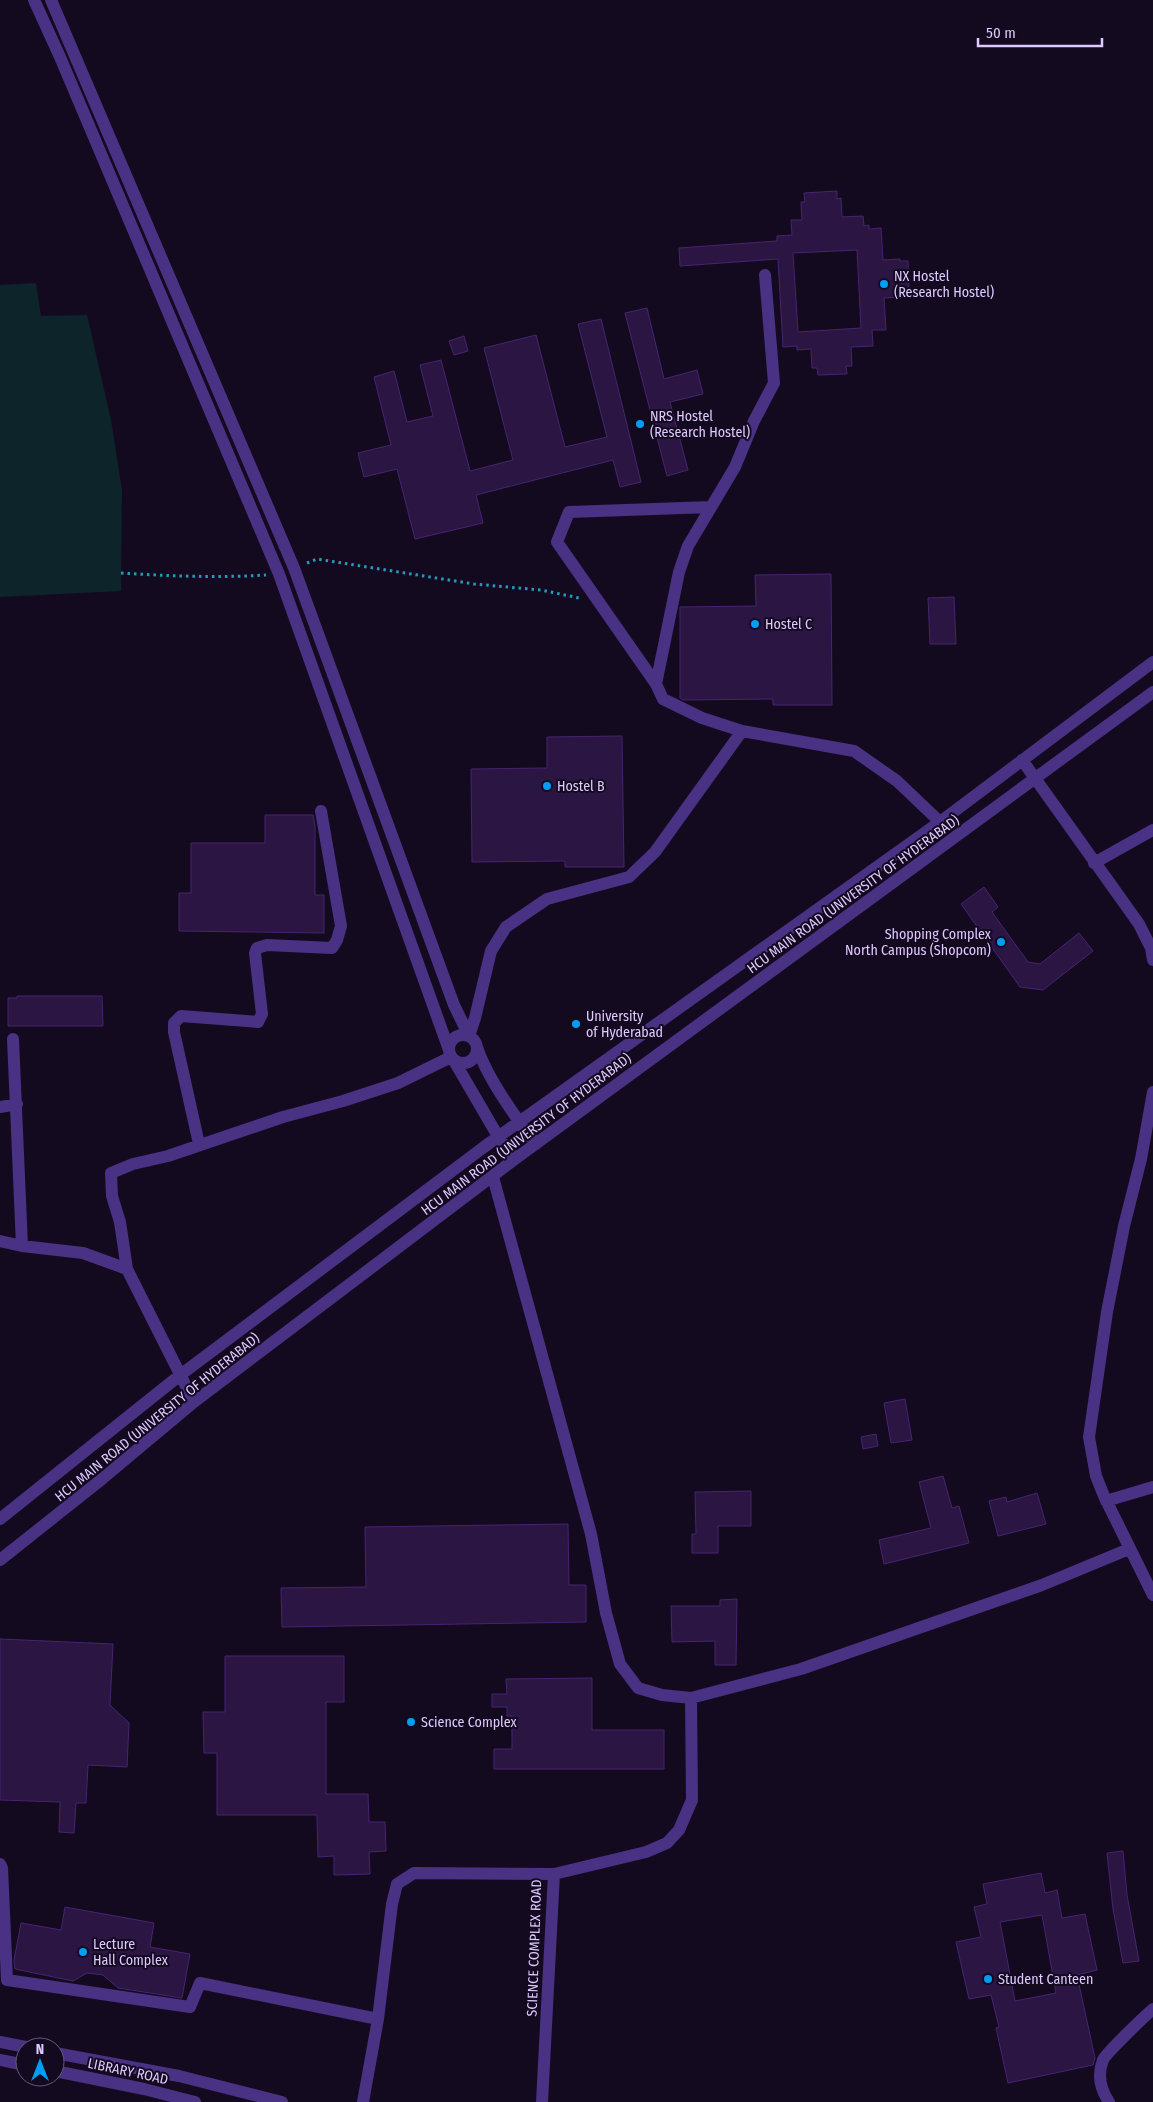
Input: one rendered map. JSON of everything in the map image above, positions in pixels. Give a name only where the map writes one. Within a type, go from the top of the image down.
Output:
[{"type":"street","points":[[34,0],[60,57],[279,574],[451,1055],[499,1138],[515,1159]]},
{"type":"street","points":[[51,0],[294,568],[454,1005],[469,1036],[477,1047],[481,1060],[520,1123],[536,1144]]},
{"type":"street","points":[[656,684],[679,572],[688,546],[735,467],[754,421],[774,383],[765,276]]},
{"type":"street","points":[[710,508],[569,512],[557,542],[597,602],[656,684],[663,699],[702,718],[742,731],[854,751],[896,781],[940,822]]},
{"type":"street","points":[[279,574],[294,568]]},
{"type":"street","name":"HCU MAIN ROAD (UNIVERSITY OF HYDERABAD)","points":[[0,1519],[179,1376],[499,1138],[940,822],[1125,681],[1153,662]]},
{"type":"street","name":"HCU MAIN ROAD (UNIVERSITY OF HYDERABAD)","points":[[0,1560],[102,1480],[194,1402],[515,1159],[1153,692]]},
{"type":"street","points":[[469,1036],[476,1018],[491,951],[506,927],[547,899],[629,878],[655,852],[742,731]]},
{"type":"street","points":[[1022,760],[1094,864],[1139,924],[1151,948],[1153,960]]},
{"type":"street","points":[[199,1144],[174,1032],[174,1023],[181,1016],[258,1022],[262,1014],[255,953],[257,948],[266,945],[332,948],[337,940],[341,926],[321,811]]},
{"type":"street","points":[[1094,864],[1153,830]]},
{"type":"street","points":[[451,1055],[452,1041],[455,1037],[460,1035],[469,1036]]},
{"type":"street","points":[[13,1039],[18,1104],[22,1246]]},
{"type":"street","points":[[451,1055],[460,1063],[469,1062],[475,1056],[477,1047]]},
{"type":"street","points":[[194,1402],[179,1376],[127,1269],[120,1222],[112,1196],[111,1173],[133,1164],[168,1156],[199,1144],[283,1117],[343,1101],[398,1082],[451,1055]]},
{"type":"street","points":[[1153,1092],[1141,1160],[1124,1226],[1107,1312],[1089,1437],[1096,1476],[1106,1501],[1153,1595]]},
{"type":"street","points":[[0,1107],[18,1104]]},
{"type":"street","points":[[493,1177],[591,1534],[606,1613],[620,1664],[638,1688],[662,1695],[691,1698],[800,1669],[1042,1585],[1129,1549]]},
{"type":"street","points":[[0,1241],[22,1246],[83,1253],[127,1269]]},
{"type":"street","points":[[1106,1501],[1153,1487]]},
{"type":"street","points":[[554,1874],[646,1852],[667,1843],[679,1830],[692,1800],[691,1698]]},
{"type":"street","points":[[0,1864],[2,1868],[7,1980],[190,2007],[200,1983],[378,2019]]},
{"type":"street","name":"SCIENCE COMPLEX ROAD","points":[[363,2102],[378,2019],[392,1904],[397,1884],[414,1872],[554,1874],[542,2102]]},
{"type":"street","points":[[1109,2102],[1103,2092],[1100,2079],[1103,2060],[1153,2009]]},
{"type":"street","points":[[0,2042],[15,2045]]},
{"type":"street","points":[[65,2055],[180,2076],[282,2102]]},
{"type":"street","points":[[0,2060],[15,2063]]},
{"type":"street","name":"LIBRARY ROAD","points":[[65,2073],[144,2089],[195,2102]]},
{"type":"path","points":[[294,568],[317,559],[474,584],[541,590],[597,602]]},
{"type":"path","points":[[121,573],[236,577],[279,574]]},
{"type":"shaded area","points":[[36,283],[41,316],[87,315],[111,420],[122,490],[121,591],[0,597],[0,285]]},
{"type":"building","name":"NX Hostel (Research Hostel)","points":[[837,191],[837,199],[841,198],[842,217],[863,216],[864,226],[869,225],[869,229],[881,228],[883,260],[900,259],[900,261],[908,261],[909,294],[902,294],[902,297],[884,298],[886,330],[872,330],[873,346],[851,347],[852,366],[846,366],[847,374],[818,375],[817,368],[812,368],[811,349],[797,350],[797,346],[783,347],[778,259],[680,266],[679,248],[777,241],[777,236],[792,235],[791,220],[802,220],[801,202],[805,202],[804,193]],"holes":[[[857,250],[861,328],[798,332],[793,253]]]},
{"type":"building","points":[[647,308],[664,379],[697,370],[703,394],[670,402],[688,470],[667,476],[625,313]]},
{"type":"building","name":"NRS Hostel (Research Hostel)","points":[[601,319],[641,482],[620,487],[613,460],[476,495],[483,523],[415,539],[397,469],[364,477],[358,453],[391,445],[374,377],[394,371],[407,422],[433,416],[420,365],[441,360],[470,471],[513,460],[484,348],[536,335],[565,447],[607,437],[578,324]]},
{"type":"building","points":[[464,336],[468,351],[454,355],[449,341]]},
{"type":"building","name":"Hostel C","points":[[831,574],[832,705],[773,705],[773,699],[683,700],[680,698],[680,607],[756,606],[755,575]]},
{"type":"building","points":[[954,597],[956,644],[930,644],[928,598]]},
{"type":"building","name":"Hostel B","points":[[622,736],[624,867],[565,867],[565,861],[472,862],[471,769],[547,768],[547,737]]},
{"type":"building","points":[[265,815],[313,815],[315,826],[315,895],[324,895],[324,933],[179,931],[179,893],[191,893],[191,843],[265,843]]},
{"type":"building","name":"Shopping Complex North Campus (Shopcom)","points":[[984,887],[998,907],[992,912],[1028,962],[1040,964],[1079,933],[1093,951],[1043,990],[1020,987],[961,904]]},
{"type":"building","points":[[17,996],[102,996],[103,1026],[8,1026],[8,998],[17,998]]},
{"type":"building","points":[[905,1399],[912,1440],[891,1443],[884,1403]]},
{"type":"building","points":[[876,1434],[878,1446],[863,1449],[861,1437]]},
{"type":"building","points":[[943,1476],[952,1508],[959,1506],[969,1543],[884,1564],[879,1540],[931,1528],[919,1482]]},
{"type":"building","points":[[751,1491],[751,1526],[718,1526],[718,1553],[692,1553],[692,1534],[696,1534],[695,1492]]},
{"type":"building","points":[[1037,1493],[1046,1524],[998,1536],[989,1501],[1006,1497],[1007,1502]]},
{"type":"building","points":[[568,1524],[569,1585],[586,1585],[586,1622],[282,1627],[281,1588],[366,1587],[365,1527]]},
{"type":"building","points":[[737,1599],[736,1665],[715,1665],[715,1641],[672,1642],[671,1606],[720,1606],[720,1600]]},
{"type":"building","points":[[0,1639],[113,1644],[110,1705],[129,1723],[127,1767],[88,1765],[86,1803],[76,1803],[74,1833],[59,1832],[60,1802],[0,1800]]},
{"type":"building","points":[[225,1656],[344,1656],[344,1702],[326,1702],[326,1794],[368,1794],[369,1822],[385,1822],[386,1851],[369,1852],[370,1874],[334,1875],[334,1856],[318,1857],[317,1815],[217,1815],[217,1753],[204,1753],[203,1712],[225,1712]]},
{"type":"building","points":[[592,1678],[592,1730],[664,1730],[664,1769],[494,1769],[494,1749],[512,1749],[512,1716],[507,1716],[507,1707],[492,1707],[492,1694],[507,1694],[506,1679]]},
{"type":"building","points":[[1123,1851],[1127,1895],[1139,1961],[1123,1963],[1113,1909],[1107,1853]]},
{"type":"building","name":"Student Canteen","points":[[1041,1873],[1045,1893],[1057,1890],[1062,1918],[1085,1914],[1097,1970],[1077,1975],[1095,2058],[1093,2065],[1008,2083],[996,2028],[999,2027],[991,1995],[969,1999],[956,1942],[981,1937],[974,1907],[987,1904],[983,1884]],"holes":[[[1042,1915],[1056,1993],[1015,2001],[1000,1922]]]},
{"type":"building","name":"Lecture Hall Complex","points":[[65,1907],[154,1923],[150,1947],[190,1954],[182,1998],[118,1988],[103,1975],[87,1973],[73,1981],[15,1969],[14,1960],[21,1923],[61,1930]]},
{"type":"place","name":"NX Hostel (Research Hostel)","points":[[884,284]]},
{"type":"place","name":"NRS Hostel (Research Hostel)","points":[[640,424]]},
{"type":"place","name":"Hostel C","points":[[755,624]]},
{"type":"place","name":"Hostel B","points":[[547,786]]},
{"type":"place","name":"Shopping Complex North Campus (Shopcom)","points":[[1001,942]]},
{"type":"place","name":"University of Hyderabad","points":[[576,1024]]},
{"type":"place","name":"Science Complex","points":[[411,1722]]},
{"type":"place","name":"Lecture Hall Complex","points":[[83,1952]]},
{"type":"place","name":"Student Canteen","points":[[988,1979]]}]
